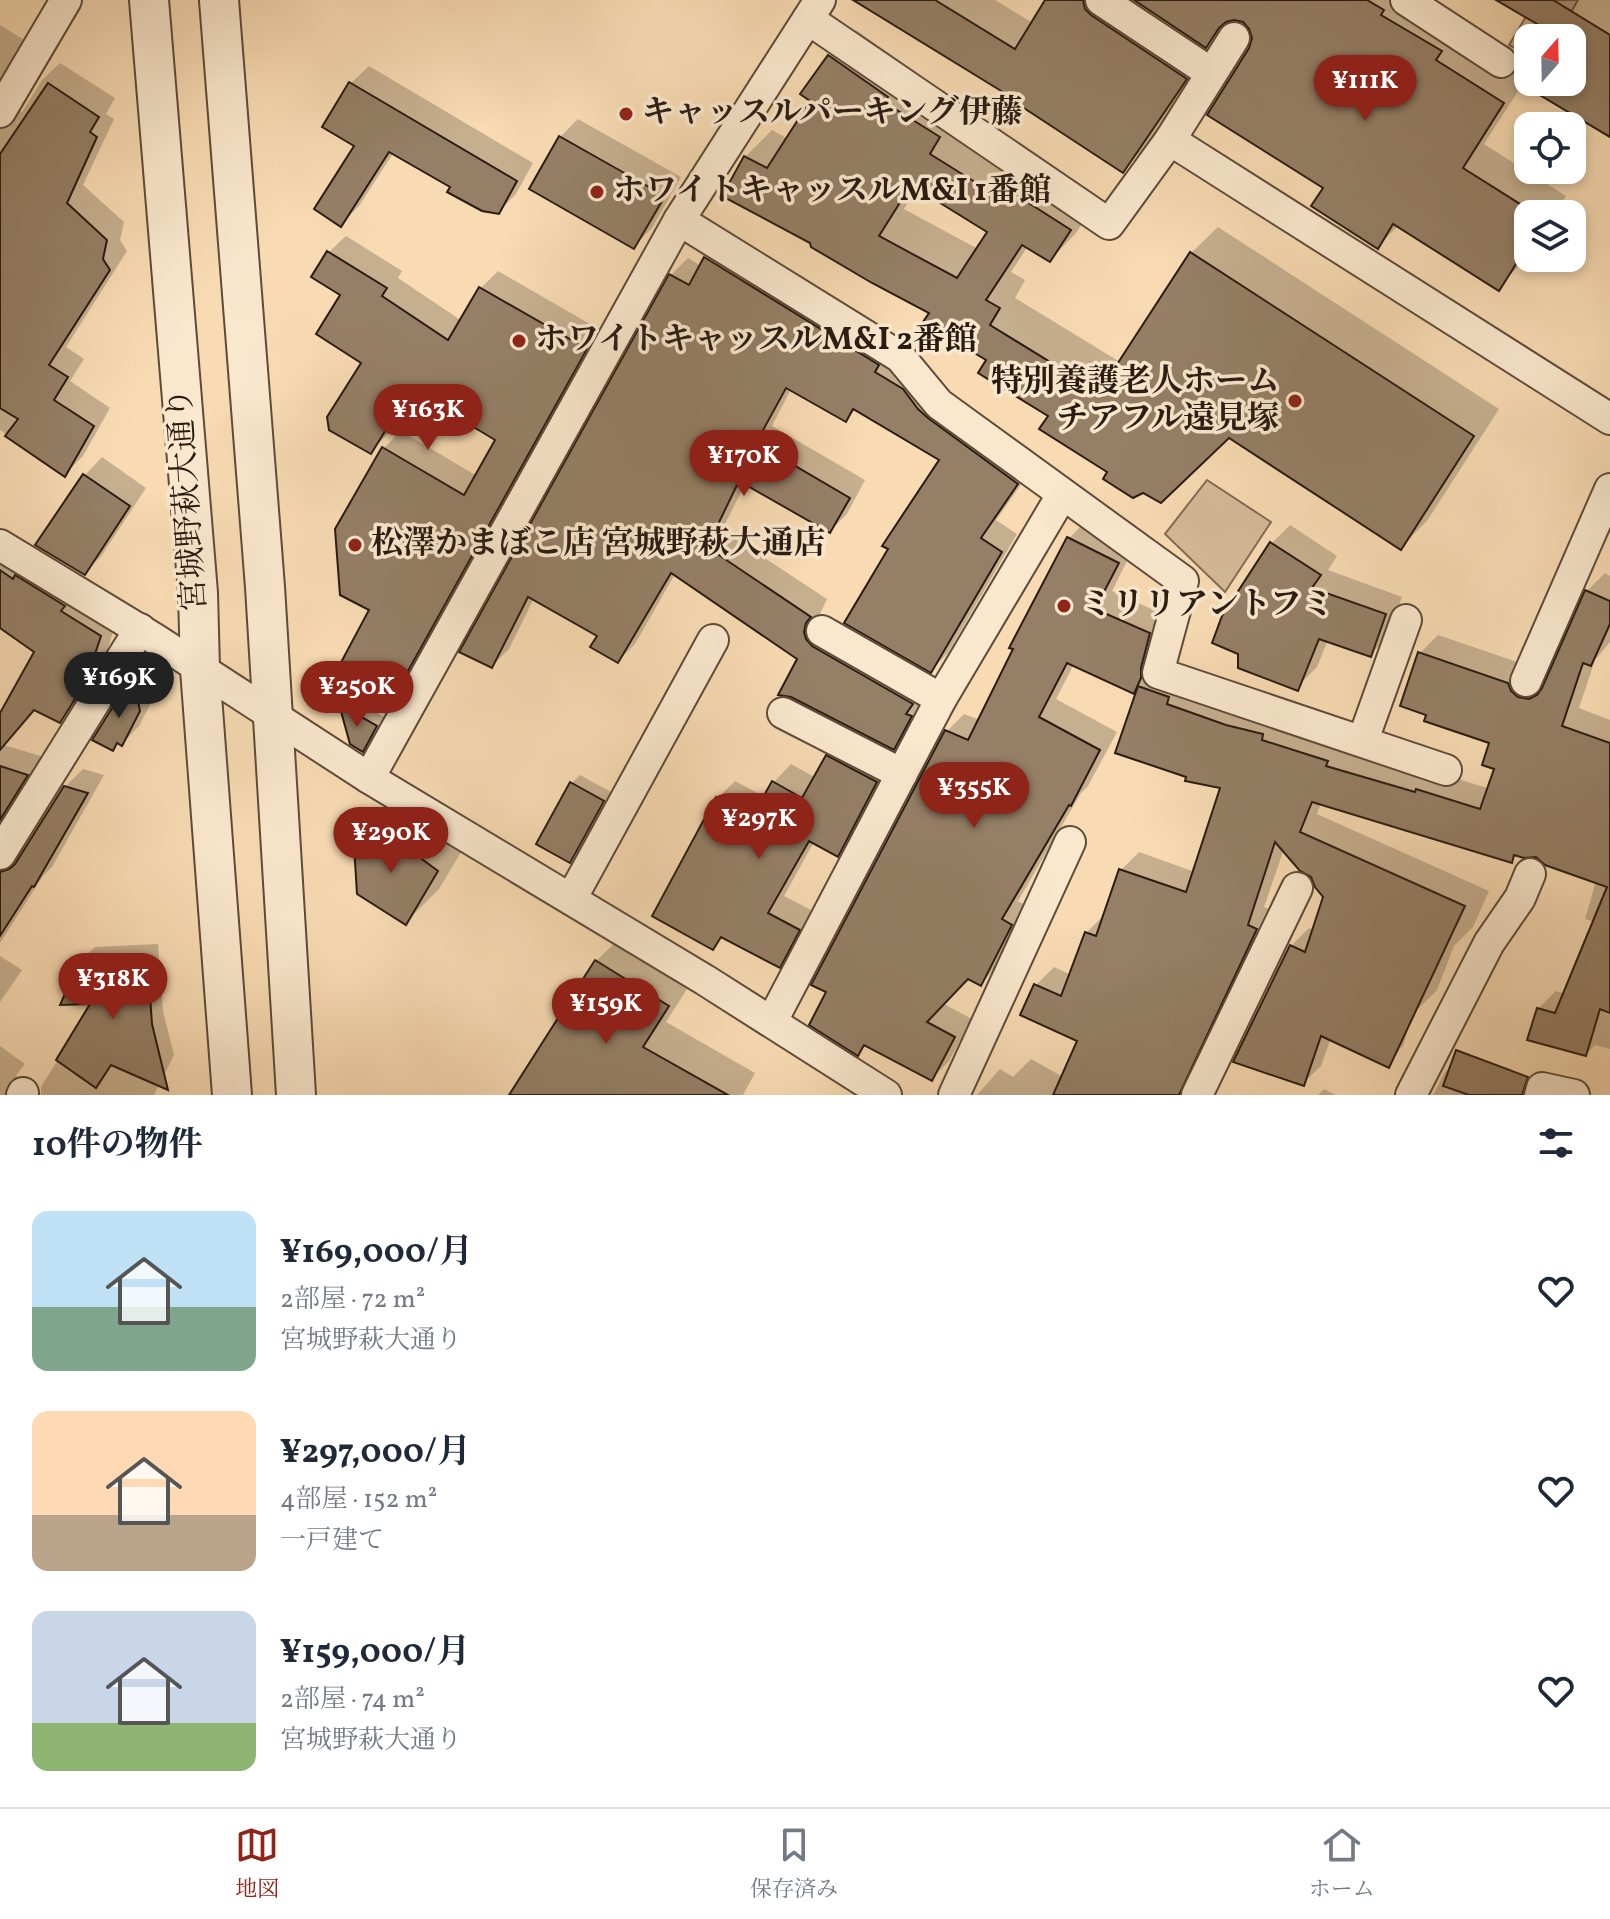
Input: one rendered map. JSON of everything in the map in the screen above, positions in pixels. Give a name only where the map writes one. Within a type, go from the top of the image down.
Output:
[{"type":"street","name":"宮城野萩大通り","points":[[149,0],[198,593],[200,669],[232,1095]]},
{"type":"street","points":[[219,0],[265,587],[296,1095]]},
{"type":"street","points":[[1101,0],[1211,73]]},
{"type":"street","points":[[1406,0],[1501,62]]},
{"type":"street","points":[[0,112],[56,3]]},
{"type":"street","points":[[369,778],[679,220],[814,9],[1109,224],[1170,140],[1234,38]]},
{"type":"street","points":[[1170,140],[1610,419]]},
{"type":"street","points":[[679,220],[900,357],[939,404],[1183,581],[1158,673],[1446,770]]},
{"type":"street","points":[[1526,681],[1610,489]]},
{"type":"street","points":[[772,1021],[941,699],[1062,495]]},
{"type":"street","points":[[0,545],[140,629],[369,778],[772,1021],[886,1095]]},
{"type":"street","points":[[1363,740],[1406,620]]},
{"type":"street","points":[[0,854],[140,629]]},
{"type":"street","points":[[822,631],[941,699]]},
{"type":"street","points":[[571,899],[713,640]]},
{"type":"street","points":[[783,713],[902,774]]},
{"type":"street","points":[[954,1095],[1070,842]]},
{"type":"street","points":[[1411,1095],[1489,943],[1520,898],[1530,874]]},
{"type":"street","points":[[1197,1095],[1297,888]]},
{"type":"street","points":[[1540,1095],[1542,1088],[1574,1095]]},
{"type":"shaded area","points":[[1536,0],[1578,0],[1564,24],[1522,24]]},
{"type":"shaded area","points":[[1207,480],[1271,522],[1225,592],[1165,534]]},
{"type":"building","points":[[853,0],[935,0],[1015,49],[1045,0],[1083,0],[1085,9],[1091,15],[1187,79],[1123,173],[1011,97]]},
{"type":"building","points":[[1134,0],[1367,0],[1384,10],[1381,15],[1442,51],[1436,60],[1504,103],[1463,168],[1514,200],[1514,267],[1499,291],[1393,224],[1378,249],[1311,206],[1323,188],[1207,115],[1249,48],[1252,38],[1249,29],[1243,22],[1226,22],[1206,48]]},
{"type":"building","points":[[1496,0],[1553,0],[1610,35],[1610,137],[1586,123],[1586,112],[1568,112],[1541,96],[1586,96],[1586,24],[1537,24]]},
{"type":"building","points":[[828,55],[888,97],[884,102],[940,137],[930,154],[1007,202],[1013,193],[1071,230],[1050,262],[1022,245],[986,300],[1000,308],[990,325],[1099,392],[1190,252],[1474,436],[1401,550],[1229,438],[1161,503],[1143,493],[1133,498],[1103,479],[1107,472],[1039,429],[1048,416],[978,373],[986,360],[923,322],[929,313],[722,196],[744,156],[767,168],[810,101],[800,94]],"holes":[[[911,185],[987,232],[957,278],[879,236]]]},
{"type":"building","points":[[349,82],[517,181],[499,214],[482,211],[447,192],[450,187],[389,152],[341,227],[314,209],[354,146],[322,127]]},
{"type":"building","points":[[48,83],[99,117],[90,132],[97,137],[67,203],[107,240],[103,259],[110,270],[49,365],[68,377],[54,400],[94,426],[65,477],[5,436],[18,419],[0,408],[0,154]]},
{"type":"building","name":"ホワイトキャッスルM&I 1番館","points":[[559,136],[665,196],[634,249],[529,189]]},
{"type":"building","points":[[327,251],[387,288],[382,296],[448,340],[479,287],[587,349],[393,698],[338,668],[369,610],[340,595],[335,529],[382,447],[464,495],[495,440],[411,389],[371,454],[329,430],[327,417],[361,363],[316,334],[340,295],[311,277]]},
{"type":"building","points":[[704,257],[879,365],[875,372],[903,389],[928,418],[1018,484],[981,538],[1002,552],[931,673],[844,623],[888,549],[882,546],[939,460],[853,409],[846,422],[786,388],[756,443],[850,498],[830,533],[739,481],[707,547],[811,617],[804,632],[812,646],[913,704],[906,714],[912,716],[894,750],[791,697],[778,695],[797,659],[671,573],[618,663],[590,647],[597,636],[528,597],[492,668],[459,652],[669,274],[689,285]]},
{"type":"building","points":[[83,474],[130,506],[85,575],[35,545]]},
{"type":"building","points":[[1067,537],[1119,563],[1095,609],[1150,633],[1141,678],[1134,694],[1067,663],[1039,717],[1100,750],[1071,806],[1002,919],[1012,925],[981,986],[968,979],[927,1022],[955,1037],[932,1081],[864,1045],[858,1056],[809,1025],[826,992],[811,985],[945,730],[968,740],[1013,649],[1009,648]]},
{"type":"building","points":[[1270,542],[1321,575],[1312,588],[1386,614],[1371,657],[1319,639],[1298,691],[1238,668],[1238,654],[1212,643],[1222,616]]},
{"type":"building","points":[[0,570],[13,579],[15,575],[65,606],[61,611],[101,636],[90,669],[93,670],[60,723],[34,710],[0,750],[0,713],[34,652],[0,628]]},
{"type":"building","points":[[1585,590],[1610,601],[1610,624],[1591,666],[1583,663],[1562,726],[1610,743],[1610,1013],[1600,1009],[1586,1056],[1527,1040],[1537,1008],[1555,1013],[1607,887],[1545,865],[1536,857],[1514,855],[1512,863],[1312,802],[1300,832],[1465,906],[1389,1068],[1321,1036],[1304,1086],[1233,1062],[1290,945],[1305,952],[1323,897],[1311,877],[1300,871],[1275,842],[1248,925],[1257,929],[1179,1095],[1053,1095],[1077,1041],[1020,1015],[1034,984],[1061,996],[1085,932],[1096,936],[1119,869],[1186,892],[1220,788],[1185,781],[1186,777],[1115,753],[1138,686],[1169,697],[1167,704],[1226,725],[1263,734],[1262,740],[1328,761],[1326,766],[1480,809],[1494,769],[1482,765],[1489,743],[1424,721],[1426,715],[1400,706],[1418,652],[1508,683],[1518,697],[1529,699],[1542,688]]},
{"type":"building","points":[[128,683],[135,686],[140,711],[122,746],[117,743],[113,751],[92,740]]},
{"type":"building","points":[[339,704],[377,726],[363,752],[350,744]]},
{"type":"building","points":[[826,755],[877,782],[838,857],[809,841],[768,913],[800,930],[780,968],[721,937],[713,950],[652,916],[716,797],[752,817],[772,781],[802,798]]},
{"type":"building","points":[[0,766],[28,775],[0,820]]},
{"type":"building","points":[[570,782],[604,801],[570,863],[536,844]]},
{"type":"building","points":[[64,786],[88,793],[34,887],[0,936],[0,872],[15,864]]},
{"type":"building","points":[[364,829],[379,838],[384,831],[438,871],[406,925],[357,894],[354,845]]},
{"type":"building","points":[[147,955],[152,1024],[168,1090],[111,1065],[96,1088],[56,1060],[90,1004],[60,1005],[81,958]]},
{"type":"building","points":[[595,960],[669,1006],[643,1047],[728,1095],[509,1095]]},
{"type":"building","points":[[1456,1050],[1528,1077],[1522,1095],[1469,1095],[1443,1086]]},
{"type":"place","name":"キャッスルパーキング伊藤","points":[[626,114]]},
{"type":"place","name":"ホワイトキャッスルM&I 1番館","points":[[597,192]]},
{"type":"place","name":"ホワイトキャッスルM&I 2番館","points":[[519,341]]},
{"type":"place","name":"特別養護老人ホーム チアフル遠見塚","points":[[1295,401]]},
{"type":"place","name":"松澤かまぼこ店 宮城野萩大通店","points":[[355,545]]},
{"type":"place","name":"ミリリアントフミ","points":[[1064,606]]}]
